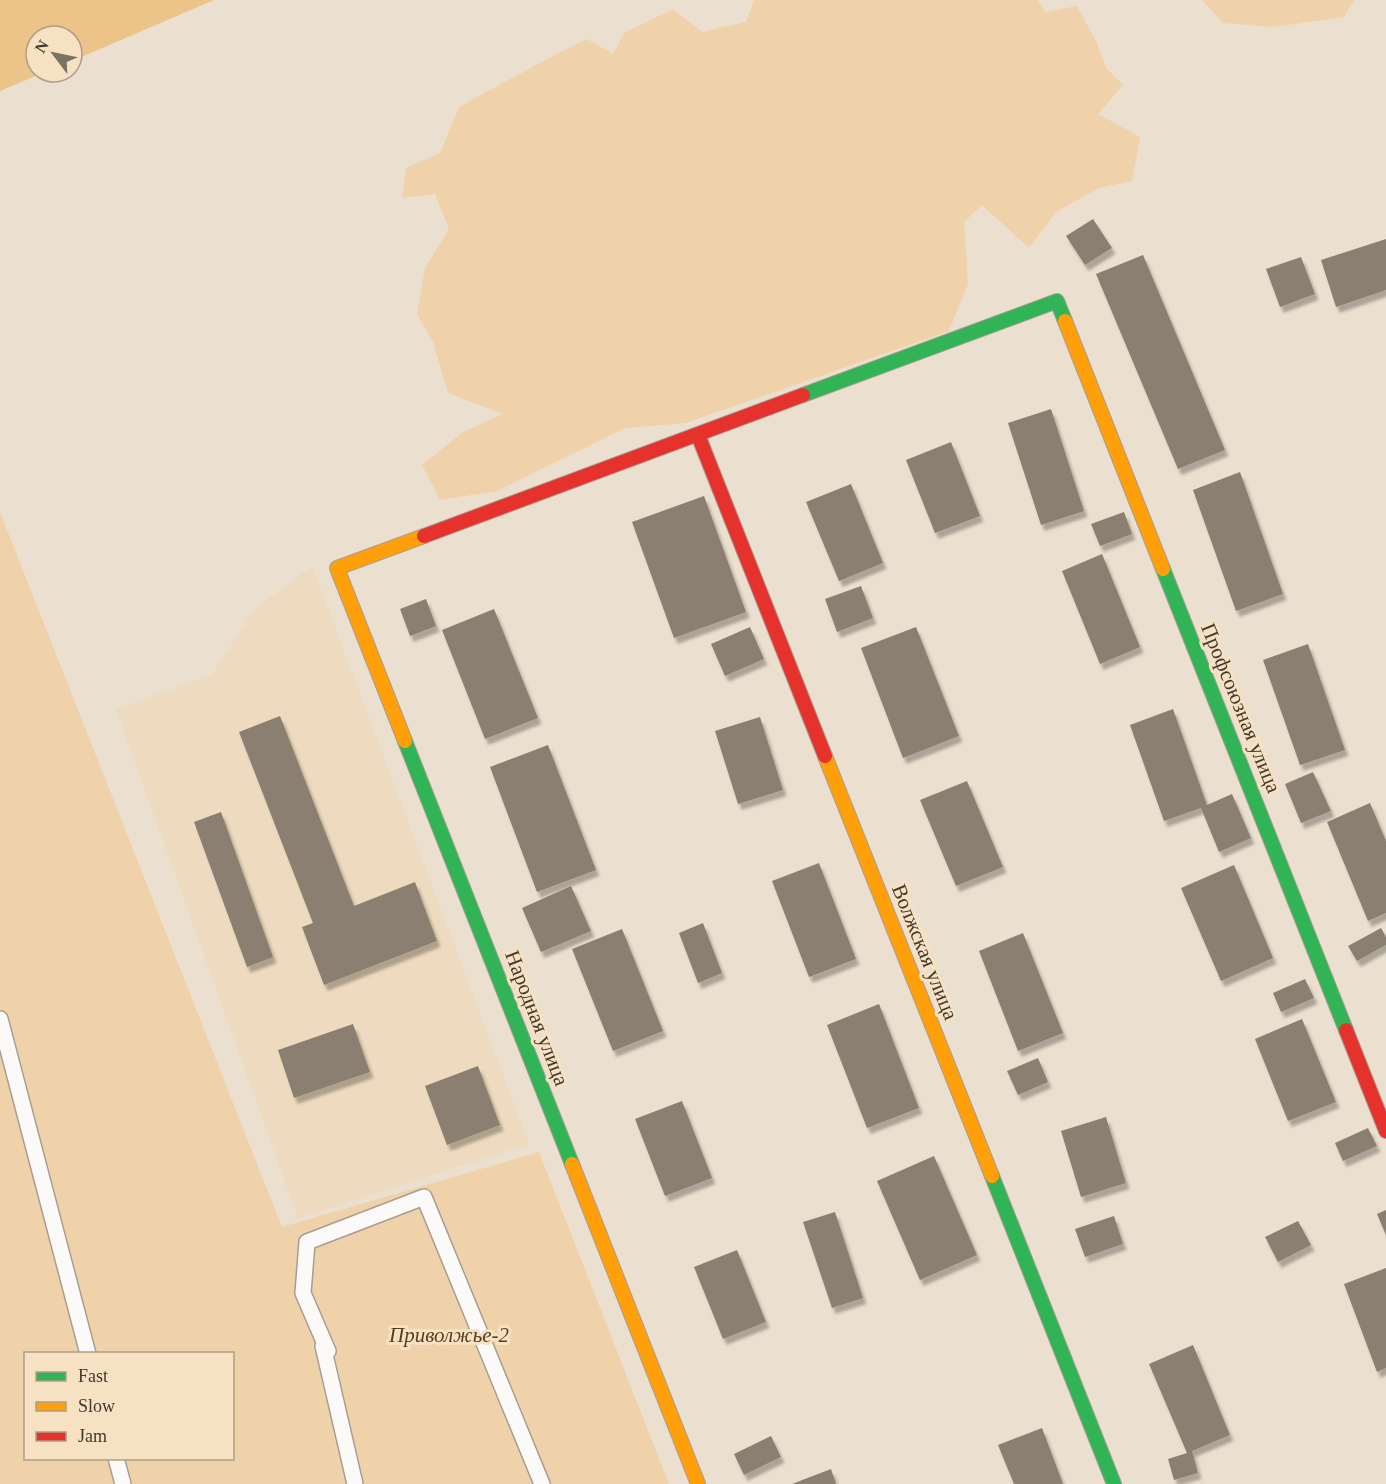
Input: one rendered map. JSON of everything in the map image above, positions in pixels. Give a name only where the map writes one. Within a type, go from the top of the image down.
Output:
[{"type":"street","name":"Профсоюзная улица","points":[[698,435],[1057,301],[1386,1131]]},
{"type":"street","name":"Народная улица","points":[[698,435],[338,568],[698,1484]]},
{"type":"street","name":"Волжская улица","points":[[698,435],[1114,1484]]},
{"type":"lane","points":[[0,1019],[88,1352]]},
{"type":"lane","points":[[355,1484],[323,1346],[328,1351],[303,1293],[307,1242],[424,1197],[542,1484]]},
{"type":"lane","points":[[117,1460],[123,1484]]},
{"type":"shaded area","points":[[0,0],[214,0],[84,56],[84,24],[24,24],[24,81],[0,91]]},
{"type":"shaded area","points":[[312,566],[529,1144],[298,1218],[116,709],[212,675],[254,610]]},
{"type":"green space","points":[[754,0],[1038,0],[1045,12],[1077,6],[1096,41],[1107,69],[1123,85],[1098,114],[1140,137],[1132,181],[1099,188],[1056,212],[1029,248],[982,205],[964,222],[968,284],[949,331],[686,423],[625,428],[497,491],[440,500],[422,465],[463,432],[503,414],[448,393],[433,342],[417,314],[425,268],[449,229],[435,194],[402,198],[406,168],[440,153],[459,107],[587,39],[613,54],[624,33],[673,9],[702,32],[746,22]]},
{"type":"green space","points":[[1202,0],[1354,0],[1344,17],[1273,27],[1223,23]]},
{"type":"green space","name":"Приволжье-2","points":[[0,512],[282,1227],[539,1152],[669,1484],[0,1484]]},
{"type":"building","points":[[1093,219],[1112,248],[1085,265],[1066,236]]},
{"type":"building","points":[[1386,239],[1386,290],[1336,307],[1321,260]]},
{"type":"building","points":[[1143,255],[1225,450],[1178,469],[1096,274]]},
{"type":"building","points":[[1301,257],[1315,294],[1280,307],[1266,269]]},
{"type":"building","points":[[1051,409],[1084,511],[1041,525],[1008,423]]},
{"type":"building","points":[[951,442],[980,516],[935,533],[906,460]]},
{"type":"building","points":[[1240,472],[1283,594],[1236,611],[1193,490]]},
{"type":"building","points":[[851,484],[883,563],[839,581],[806,502]]},
{"type":"building","points":[[704,496],[746,612],[674,638],[632,522]]},
{"type":"building","points":[[1124,512],[1132,534],[1100,546],[1091,524]]},
{"type":"building","points":[[1102,554],[1140,647],[1100,664],[1062,571]]},
{"type":"building","points":[[861,586],[873,618],[837,632],[825,599]]},
{"type":"building","points":[[426,599],[436,626],[410,636],[400,609]]},
{"type":"building","points":[[494,609],[538,718],[485,739],[442,630]]},
{"type":"building","points":[[750,627],[764,659],[725,676],[711,644]]},
{"type":"building","points":[[916,627],[959,736],[903,758],[861,648]]},
{"type":"building","points":[[1308,644],[1345,750],[1300,765],[1263,660]]},
{"type":"building","points":[[1173,709],[1207,805],[1232,794],[1251,838],[1219,852],[1201,808],[1164,821],[1130,725]]},
{"type":"building","points":[[280,716],[354,906],[415,882],[437,941],[324,985],[302,927],[313,923],[239,732]]},
{"type":"building","points":[[760,717],[783,790],[738,804],[715,731]]},
{"type":"building","points":[[548,745],[596,870],[537,892],[490,767]]},
{"type":"building","points":[[1313,772],[1331,811],[1301,823],[1285,784]]},
{"type":"building","points":[[967,781],[1003,867],[956,886],[920,800]]},
{"type":"building","points":[[1370,803],[1386,841],[1386,913],[1368,921],[1327,822]]},
{"type":"building","points":[[221,812],[273,957],[247,967],[194,822]]},
{"type":"building","points":[[819,863],[856,959],[809,977],[772,881]]},
{"type":"building","points":[[1234,865],[1273,958],[1221,981],[1181,888]]},
{"type":"building","points":[[571,886],[591,931],[541,952],[522,908]]},
{"type":"building","points":[[703,923],[722,973],[698,983],[679,933]]},
{"type":"building","points":[[1381,928],[1386,937],[1386,945],[1357,961],[1348,946]]},
{"type":"building","points":[[622,929],[663,1031],[613,1051],[572,949]]},
{"type":"building","points":[[1023,933],[1063,1033],[1018,1051],[979,951]]},
{"type":"building","points":[[1305,979],[1314,998],[1281,1012],[1273,993]]},
{"type":"building","points":[[879,1004],[919,1108],[867,1128],[827,1025]]},
{"type":"building","points":[[1302,1019],[1336,1102],[1288,1121],[1255,1039]]},
{"type":"building","points":[[353,1024],[370,1072],[294,1098],[278,1050]]},
{"type":"building","points":[[1038,1058],[1048,1082],[1018,1095],[1007,1071]]},
{"type":"building","points":[[478,1066],[500,1125],[447,1145],[425,1086]]},
{"type":"building","points":[[682,1101],[712,1178],[665,1196],[635,1119]]},
{"type":"building","points":[[1106,1117],[1126,1183],[1081,1197],[1061,1131]]},
{"type":"building","points":[[1368,1128],[1377,1146],[1343,1161],[1335,1143]]},
{"type":"building","points":[[934,1156],[977,1255],[920,1280],[877,1181]]},
{"type":"building","points":[[1386,1210],[1386,1235],[1377,1214]]},
{"type":"building","points":[[835,1212],[863,1298],[832,1308],[803,1222]]},
{"type":"building","points":[[1114,1216],[1123,1244],[1085,1257],[1075,1229]]},
{"type":"building","points":[[1298,1221],[1311,1245],[1278,1262],[1265,1237]]},
{"type":"building","points":[[737,1250],[766,1322],[723,1339],[694,1267]]},
{"type":"building","points":[[1386,1268],[1386,1368],[1377,1372],[1344,1284]]},
{"type":"building","points":[[1193,1345],[1230,1435],[1192,1451],[1198,1473],[1174,1480],[1168,1459],[1187,1453],[1149,1364]]},
{"type":"building","points":[[1042,1428],[1063,1484],[1014,1484],[998,1445]]},
{"type":"building","points":[[771,1436],[781,1457],[744,1475],[734,1454]]},
{"type":"building","points":[[831,1469],[836,1484],[792,1484]]},
{"type":"traffic: fast","points":[[803,395],[1057,301],[1065,321]]},
{"type":"traffic: fast","points":[[1163,569],[1346,1030]]},
{"type":"traffic: fast","points":[[405,741],[572,1164]]},
{"type":"traffic: fast","points":[[992,1176],[1114,1484]]},
{"type":"traffic: slow","points":[[1065,321],[1163,569]]},
{"type":"traffic: slow","points":[[405,741],[337,568],[424,536]]},
{"type":"traffic: slow","points":[[825,756],[992,1176]]},
{"type":"traffic: slow","points":[[572,1164],[698,1484]]},
{"type":"traffic: jam","points":[[424,536],[803,395]]},
{"type":"traffic: jam","points":[[698,435],[825,756]]},
{"type":"traffic: jam","points":[[1346,1030],[1386,1131]]}]
